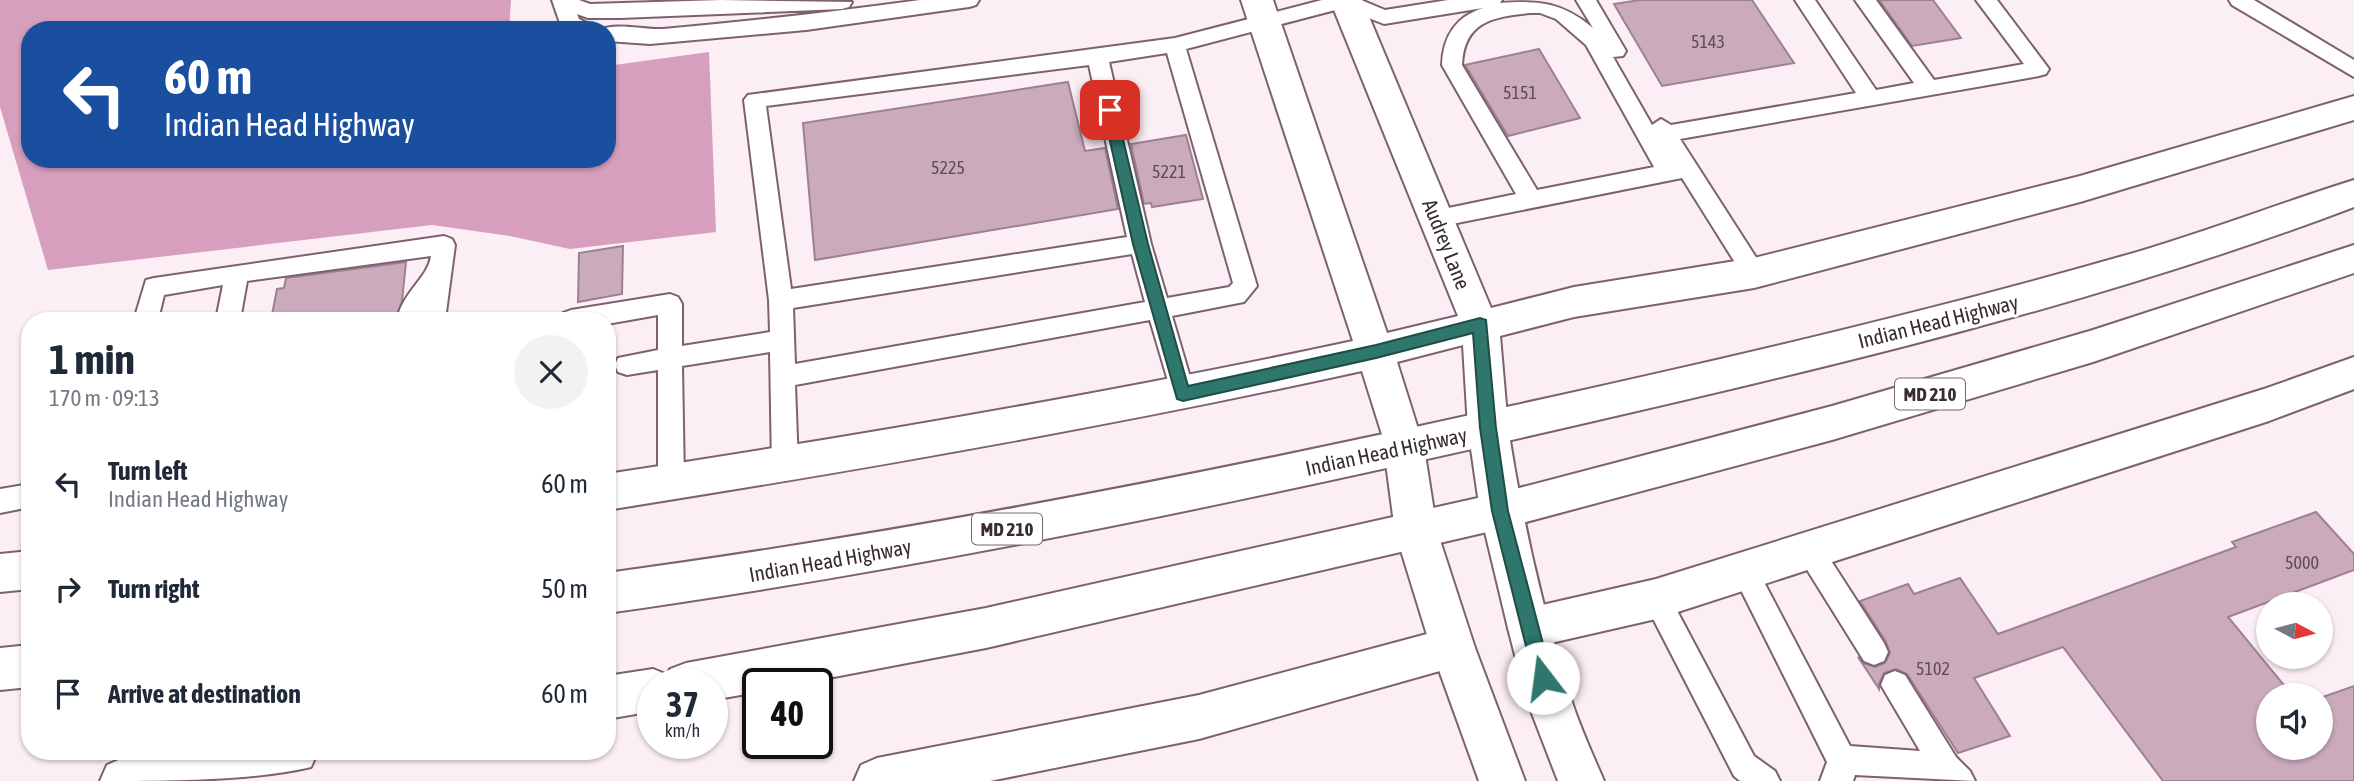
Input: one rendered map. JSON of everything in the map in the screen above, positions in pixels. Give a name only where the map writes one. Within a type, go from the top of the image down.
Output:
[{"type":"street","name":"Audrey Lane","points":[[1347,1],[1480,325],[1488,428],[1500,511],[1548,698],[1581,781]]},
{"type":"street","points":[[1260,10],[1376,352],[1404,447],[1416,531],[1453,648],[1502,781]]},
{"type":"street","points":[[616,491],[785,465],[1183,394],[1376,352],[1574,302],[1754,273],[2080,189],[2354,108]]},
{"type":"street","name":"Indian Head Highway","points":[[616,592],[750,575],[1093,514],[1707,378],[2033,297],[2200,247],[2354,193]]},
{"type":"street","name":"MD 210","points":[[728,676],[986,628],[1500,511],[1832,424],[2093,345],[2354,259]]},
{"type":"street","points":[[1529,628],[1656,599],[1745,572],[2269,404],[2354,373]]},
{"type":"street","points":[[0,573],[21,571]]},
{"type":"street","points":[[896,779],[1199,717],[1453,648]]},
{"type":"street","points":[[0,669],[21,667]]},
{"type":"street","points":[[616,696],[637,693]]},
{"type":"street","points":[[123,781],[243,760]]},
{"type":"lane","points":[[562,0],[588,11],[620,11],[828,5],[857,0]]},
{"type":"lane","points":[[562,0],[569,21]]},
{"type":"lane","points":[[620,11],[671,0]]},
{"type":"lane","points":[[620,11],[684,0]]},
{"type":"lane","points":[[620,11],[709,0]]},
{"type":"lane","points":[[620,11],[759,0]]},
{"type":"lane","points":[[616,35],[650,37],[806,23],[969,0]]},
{"type":"lane","points":[[785,465],[780,300],[755,100],[967,75],[1175,45],[1260,10],[1347,1],[1384,18],[1465,2],[1492,0]]},
{"type":"lane","points":[[1586,0],[1665,134],[1677,171]]},
{"type":"lane","points":[[1805,0],[1871,99]]},
{"type":"lane","points":[[1865,0],[1929,89]]},
{"type":"lane","points":[[2239,0],[2354,70]]},
{"type":"lane","points":[[1665,134],[2039,69],[1990,1]]},
{"type":"lane","points":[[1531,200],[1452,65],[1453,44],[1474,18],[1504,9],[1542,6],[1563,14],[1593,40],[1677,171],[1754,273]]},
{"type":"lane","points":[[782,377],[1160,311],[1236,295],[1245,286],[1175,45]]},
{"type":"lane","points":[[1097,57],[1140,244],[1183,394]]},
{"type":"lane","points":[[1437,218],[1677,171]]},
{"type":"lane","points":[[780,300],[1140,244]]},
{"type":"lane","points":[[148,312],[153,288],[237,273],[444,245],[434,312]]},
{"type":"lane","points":[[411,312],[412,305],[441,266]]},
{"type":"lane","points":[[230,312],[237,273]]},
{"type":"lane","points":[[616,313],[670,304],[671,482]]},
{"type":"lane","points":[[627,365],[782,340]]},
{"type":"lane","points":[[0,501],[21,497]]},
{"type":"lane","points":[[1810,551],[1874,652]]},
{"type":"lane","points":[[1745,572],[1839,771],[1953,774]]},
{"type":"lane","points":[[1656,599],[1744,766],[1765,781]]},
{"type":"lane","points":[[1895,685],[1953,774]]},
{"type":"shaded area","points":[[0,0],[511,0],[510,21],[21,21],[21,168],[616,168],[616,65],[709,52],[716,232],[570,249],[510,236],[432,225],[48,270],[0,107]]},
{"type":"building","points":[[1640,0],[1752,0],[1794,63],[1662,86],[1614,4]]},
{"type":"building","points":[[1879,0],[1933,0],[1961,38],[1912,46]]},
{"type":"building","points":[[1539,49],[1580,118],[1508,136],[1465,65]]},
{"type":"building","points":[[1068,82],[1085,151],[1105,148],[1118,209],[815,260],[803,123]]},
{"type":"building","points":[[1186,135],[1203,199],[1152,207],[1151,203],[1144,204],[1131,144]]},
{"type":"building","points":[[623,246],[622,294],[578,302],[579,253]]},
{"type":"building","points":[[406,262],[402,301],[398,312],[273,312],[277,289],[284,288],[286,278]]},
{"type":"building","points":[[2316,512],[2354,554],[2354,570],[2295,592],[2256,592],[2256,607],[2228,617],[2256,651],[2256,669],[2271,669],[2282,683],[2256,683],[2256,760],[2333,760],[2333,693],[2354,686],[2354,781],[2163,781],[2063,647],[1974,678],[2010,736],[1958,753],[1907,674],[1896,669],[1884,673],[1879,689],[1858,657],[1863,663],[1875,667],[1885,663],[1890,653],[1860,601],[1908,584],[1914,594],[1960,578],[1998,634],[2236,547],[2232,542]]},
{"type":"route","points":[[1110,110],[1140,244],[1183,394],[1376,352],[1480,325],[1488,428],[1500,511],[1543,678]]}]
